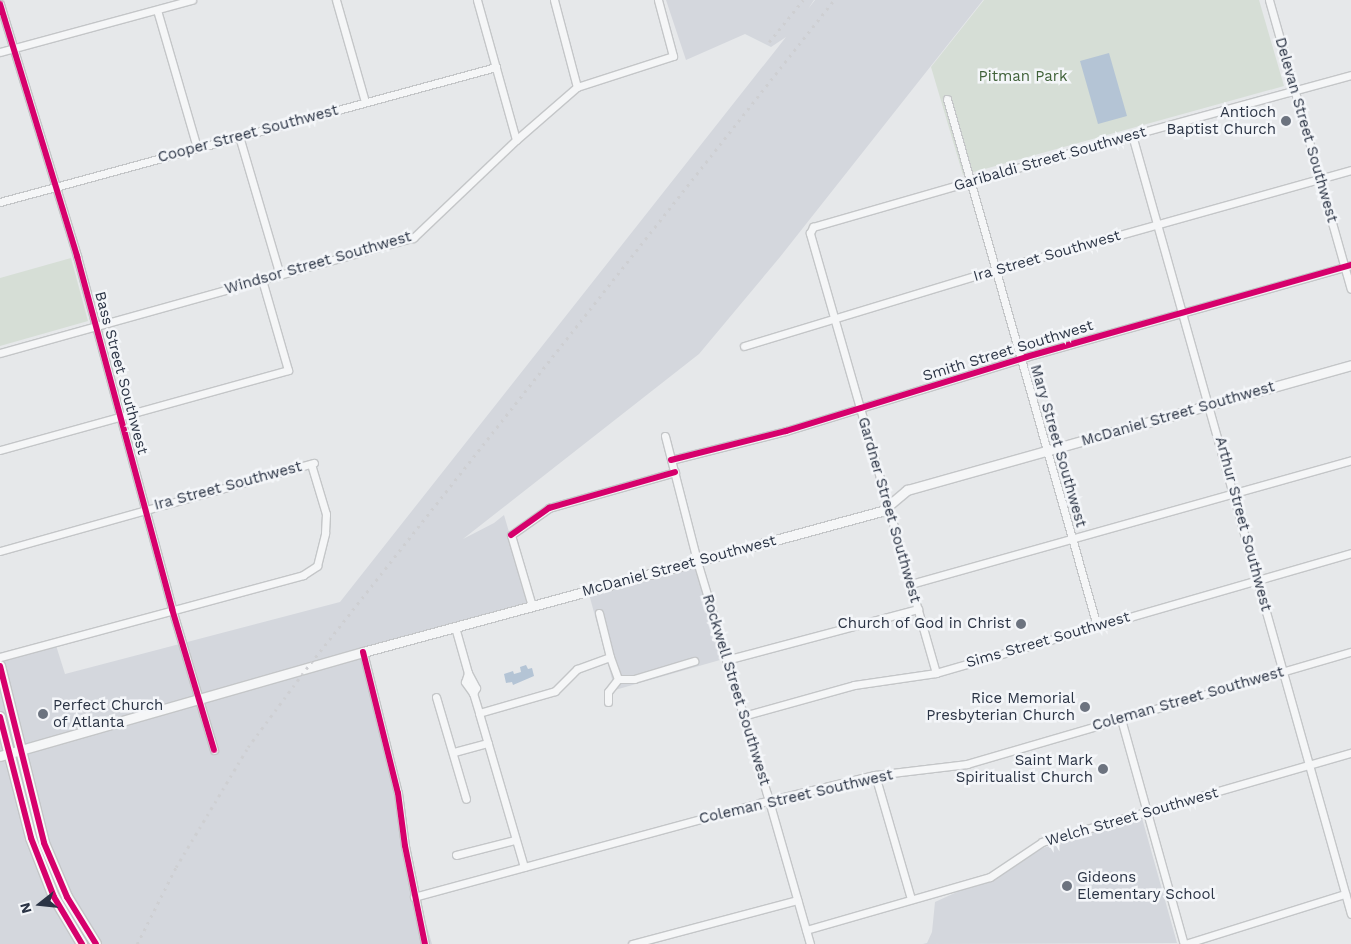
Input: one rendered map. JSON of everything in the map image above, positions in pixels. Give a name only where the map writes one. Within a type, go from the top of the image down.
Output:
[{"type":"main road","points":[[0,666],[10,753],[52,864],[67,897],[96,944]]},
{"type":"main road","points":[[0,717],[30,838],[54,897],[82,944]]},
{"type":"street","points":[[0,52],[192,0]]},
{"type":"street","points":[[336,0],[365,102]]},
{"type":"street","points":[[477,0],[516,140]]},
{"type":"street","points":[[554,0],[577,87]]},
{"type":"street","name":"Windsor Street Southwest","points":[[0,353],[413,238],[516,140],[577,87],[673,56],[658,0]]},
{"type":"street","name":"Delevan Street Southwest","points":[[1269,0],[1320,178],[1348,266],[1351,289]]},
{"type":"street","name":"Bass Street Southwest","points":[[0,4],[57,186],[172,609],[214,750]]},
{"type":"street","points":[[157,10],[197,148]]},
{"type":"street","name":"Cooper Street Southwest","points":[[0,202],[496,67]]},
{"type":"street","name":"Garibaldi Street Southwest","points":[[810,233],[813,227],[1132,135],[1351,75]]},
{"type":"street","name":"Mary Street Southwest","points":[[947,99],[1097,626]]},
{"type":"street","name":"Arthur Street Southwest","points":[[1132,135],[1210,405],[1351,914]]},
{"type":"street","points":[[239,136],[280,275]]},
{"type":"street","name":"Ira Street Southwest","points":[[744,346],[995,270],[1351,170]]},
{"type":"street","name":"Gardner Street Southwest","points":[[810,233],[936,673]]},
{"type":"street","name":"Smith Street Southwest","points":[[672,460],[786,431],[1020,359],[1348,266]]},
{"type":"street","points":[[0,450],[288,370],[262,280]]},
{"type":"street","name":"McDaniel Street Southwest","points":[[10,753],[363,652],[882,511],[907,490],[1351,365]]},
{"type":"street","name":"Rockwell Street Southwest","points":[[665,436],[697,562],[769,800],[810,944]]},
{"type":"street","points":[[911,584],[1351,460]]},
{"type":"street","name":"Ira Street Southwest","points":[[0,551],[313,463],[326,514],[325,533],[317,566],[303,575],[172,609]]},
{"type":"street","points":[[532,606],[511,535],[549,508],[675,472]]},
{"type":"street","name":"Sims Street Southwest","points":[[743,716],[854,685],[936,673],[1351,553]]},
{"type":"street","points":[[726,660],[918,608]]},
{"type":"street","points":[[0,657],[172,609]]},
{"type":"street","points":[[599,613],[610,657],[618,679]]},
{"type":"street","points":[[455,627],[468,673],[476,688],[473,693],[514,840],[524,867]]},
{"type":"street","points":[[363,652],[398,794],[414,897],[425,944]]},
{"type":"street","name":"Coleman Street Southwest","points":[[414,897],[769,800],[876,775],[967,764],[1351,652]]},
{"type":"street","points":[[479,713],[555,690],[577,669],[610,657]]},
{"type":"street","points":[[618,679],[634,679],[694,661]]},
{"type":"street","points":[[608,702],[608,692],[618,679]]},
{"type":"street","points":[[436,697],[454,752],[466,799]]},
{"type":"street","points":[[1121,719],[1185,944],[1345,894]]},
{"type":"street","points":[[454,752],[488,743]]},
{"type":"street","name":"Welch Street Southwest","points":[[806,930],[990,877],[1042,842],[1351,753]]},
{"type":"street","points":[[876,775],[911,899]]},
{"type":"street","points":[[456,855],[514,840]]},
{"type":"street","points":[[632,944],[797,900]]},
{"type":"shaded area","points":[[666,0],[814,0],[808,9],[815,0],[983,0],[780,257],[699,354],[463,539],[494,523],[504,515],[532,610],[367,653],[378,724],[419,899],[432,944],[0,944],[0,656],[54,639],[65,674],[340,602],[786,37],[771,47],[745,34],[686,60]]},
{"type":"shaded area","points":[[699,562],[727,658],[615,690],[589,594]]},
{"type":"shaded area","name":"Gideons Elementary School","points":[[1142,818],[1177,943],[923,944],[927,943],[932,932],[935,902],[991,880],[1043,848]]},
{"type":"green space","name":"Pitman Park","points":[[984,0],[1259,0],[1284,86],[963,175],[931,67]]},
{"type":"green space","points":[[71,258],[88,321],[0,346],[0,278]]},
{"type":"water","points":[[1109,53],[1127,116],[1098,124],[1080,61]]},
{"type":"water","points":[[526,665],[528,669],[532,668],[534,676],[513,685],[512,682],[506,683],[504,674],[513,671],[514,674],[521,672],[520,667]]},
{"type":"railway","points":[[769,42],[803,0]]},
{"type":"railway","points":[[137,944],[176,867],[248,747],[306,669],[834,0]]},
{"type":"cycle path","points":[[0,4],[77,256],[172,609],[214,750]]},
{"type":"cycle path","points":[[671,460],[786,431],[1026,357],[1351,265]]},
{"type":"cycle path","points":[[511,535],[549,508],[675,472]]},
{"type":"cycle path","points":[[363,652],[398,793],[405,846],[425,944]]},
{"type":"cycle path","points":[[0,666],[44,843],[67,897],[96,944]]},
{"type":"cycle path","points":[[0,717],[31,838],[54,897],[82,944]]},
{"type":"place","name":"Antioch Baptist Church","points":[[1286,121]]},
{"type":"place","name":"Church of God in Christ","points":[[1021,624]]},
{"type":"place","name":"Rice Memorial Presbyterian Church","points":[[1085,707]]},
{"type":"place","name":"Perfect Church of Atlanta","points":[[43,714]]},
{"type":"place","name":"Saint Mark Spiritualist Church","points":[[1103,769]]},
{"type":"place","name":"Gideons Elementary School","points":[[1067,886]]}]
